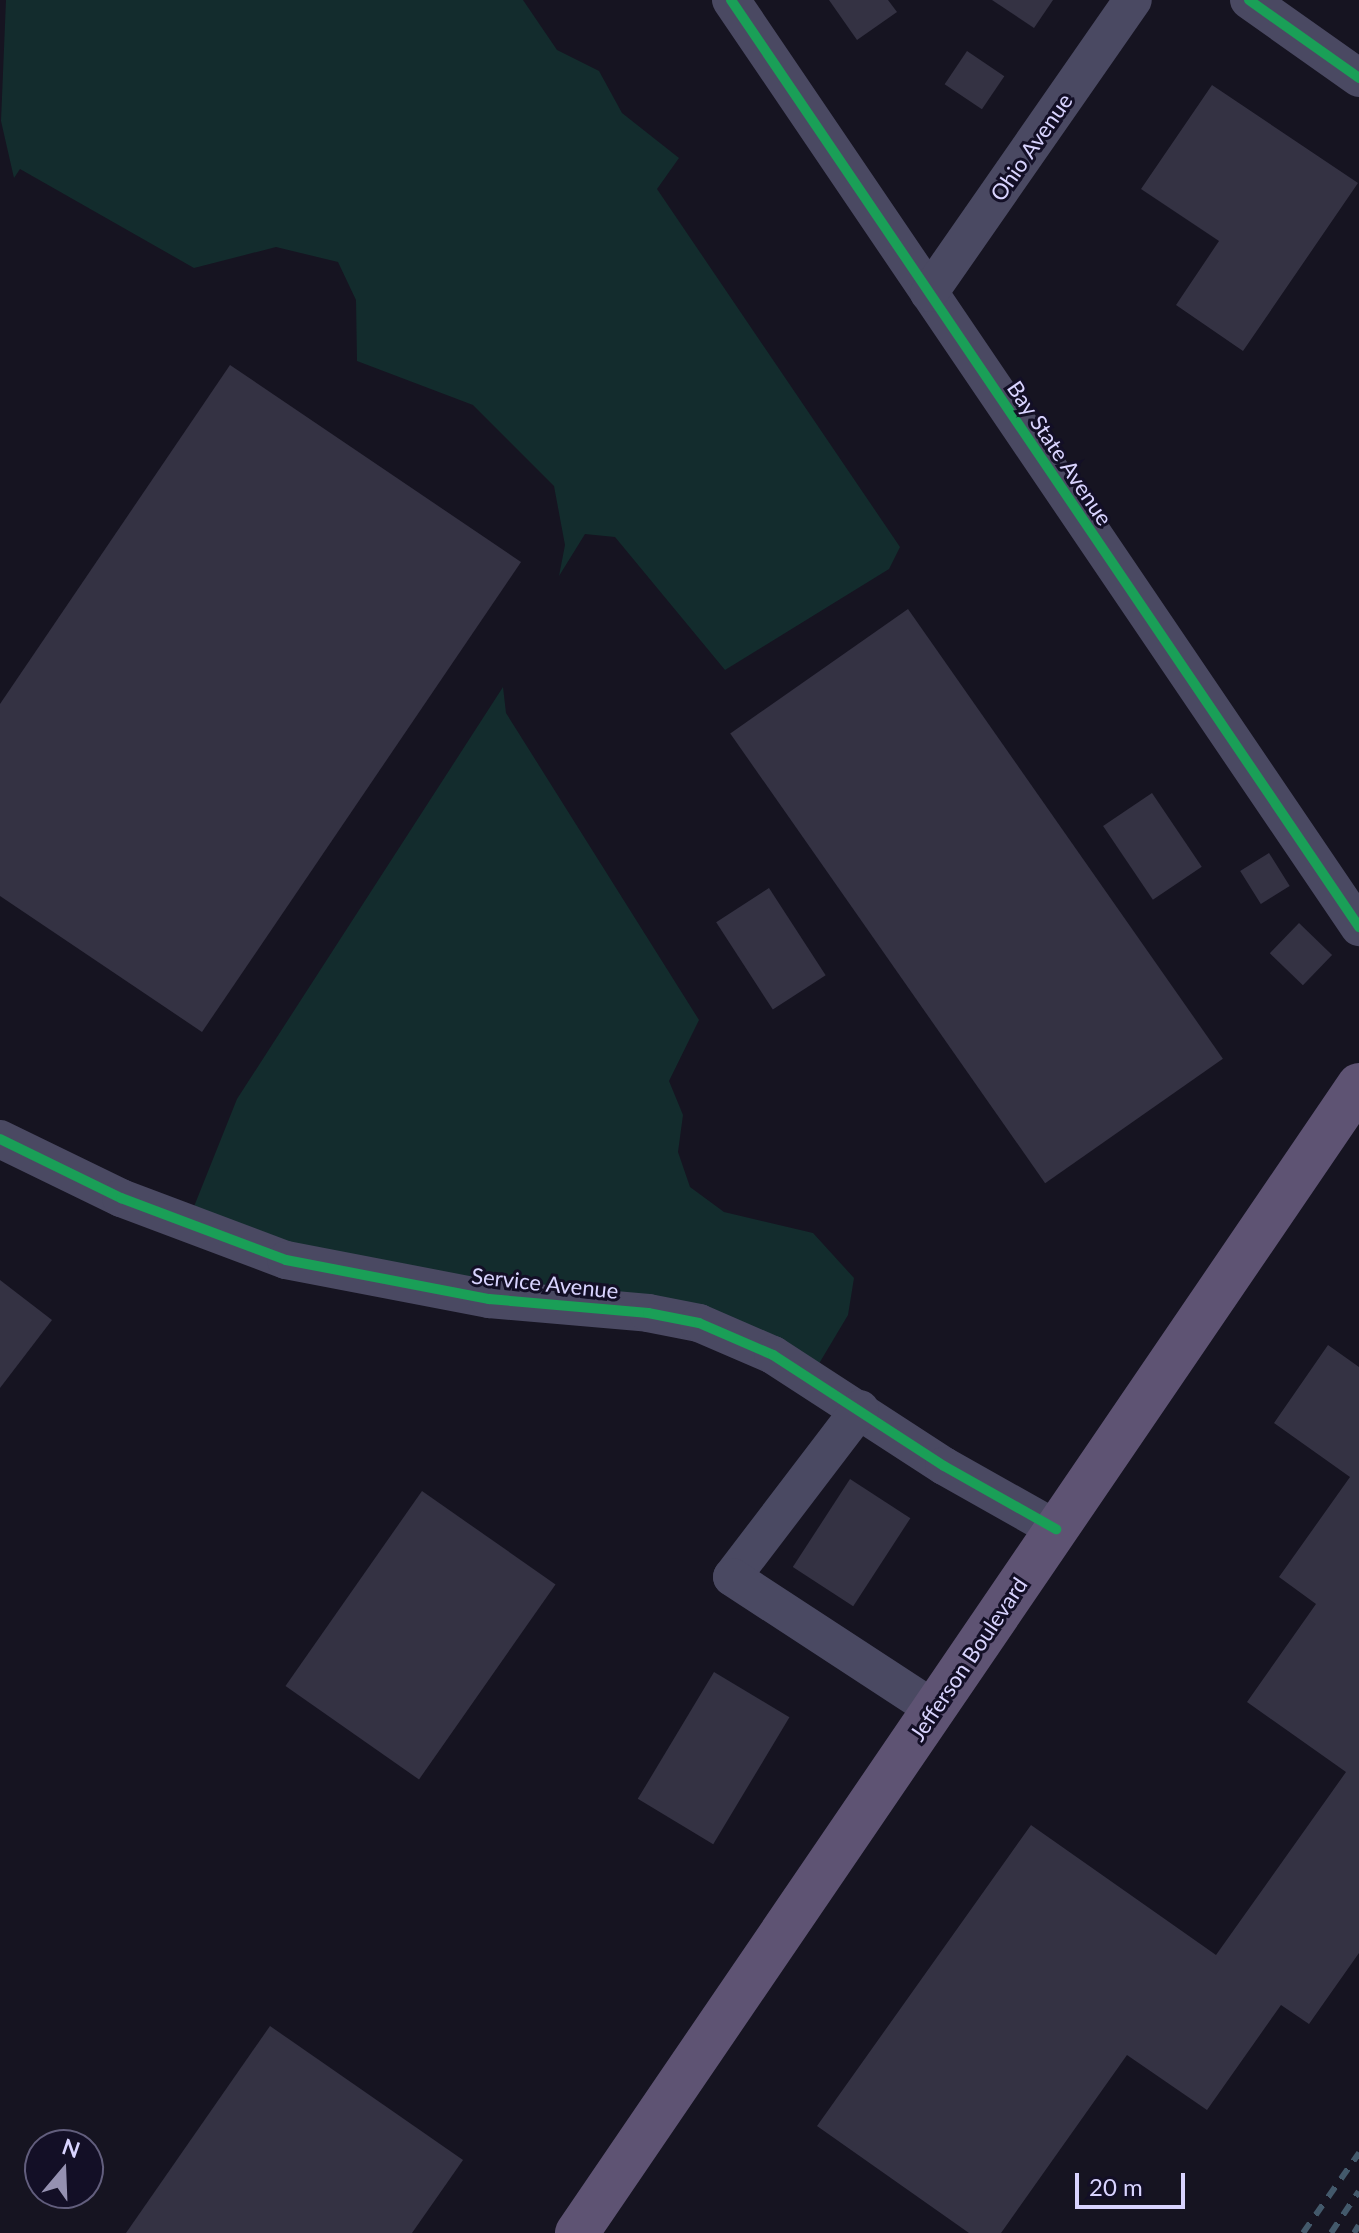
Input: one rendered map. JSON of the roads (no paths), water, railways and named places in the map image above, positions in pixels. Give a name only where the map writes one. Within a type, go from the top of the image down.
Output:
[{"type":"main road","name":"Jefferson Boulevard","points":[[577,2233],[1359,1085]]},
{"type":"street","name":"Bay State Avenue","points":[[731,0],[1359,927]]},
{"type":"street","name":"Ohio Avenue","points":[[929,293],[1133,0]]},
{"type":"street","points":[[1249,0],[1359,78]]},
{"type":"street","name":"Service Avenue","points":[[0,1139],[121,1198],[286,1260],[489,1299],[648,1313],[699,1323],[760,1348],[967,1480],[1056,1529]]},
{"type":"street","points":[[860,1409],[732,1577],[934,1709]]},
{"type":"railway","points":[[1303,2233],[1359,2153]]},
{"type":"railway","points":[[1331,2233],[1359,2191]]},
{"type":"railway","points":[[1354,2233],[1359,2225]]}]
